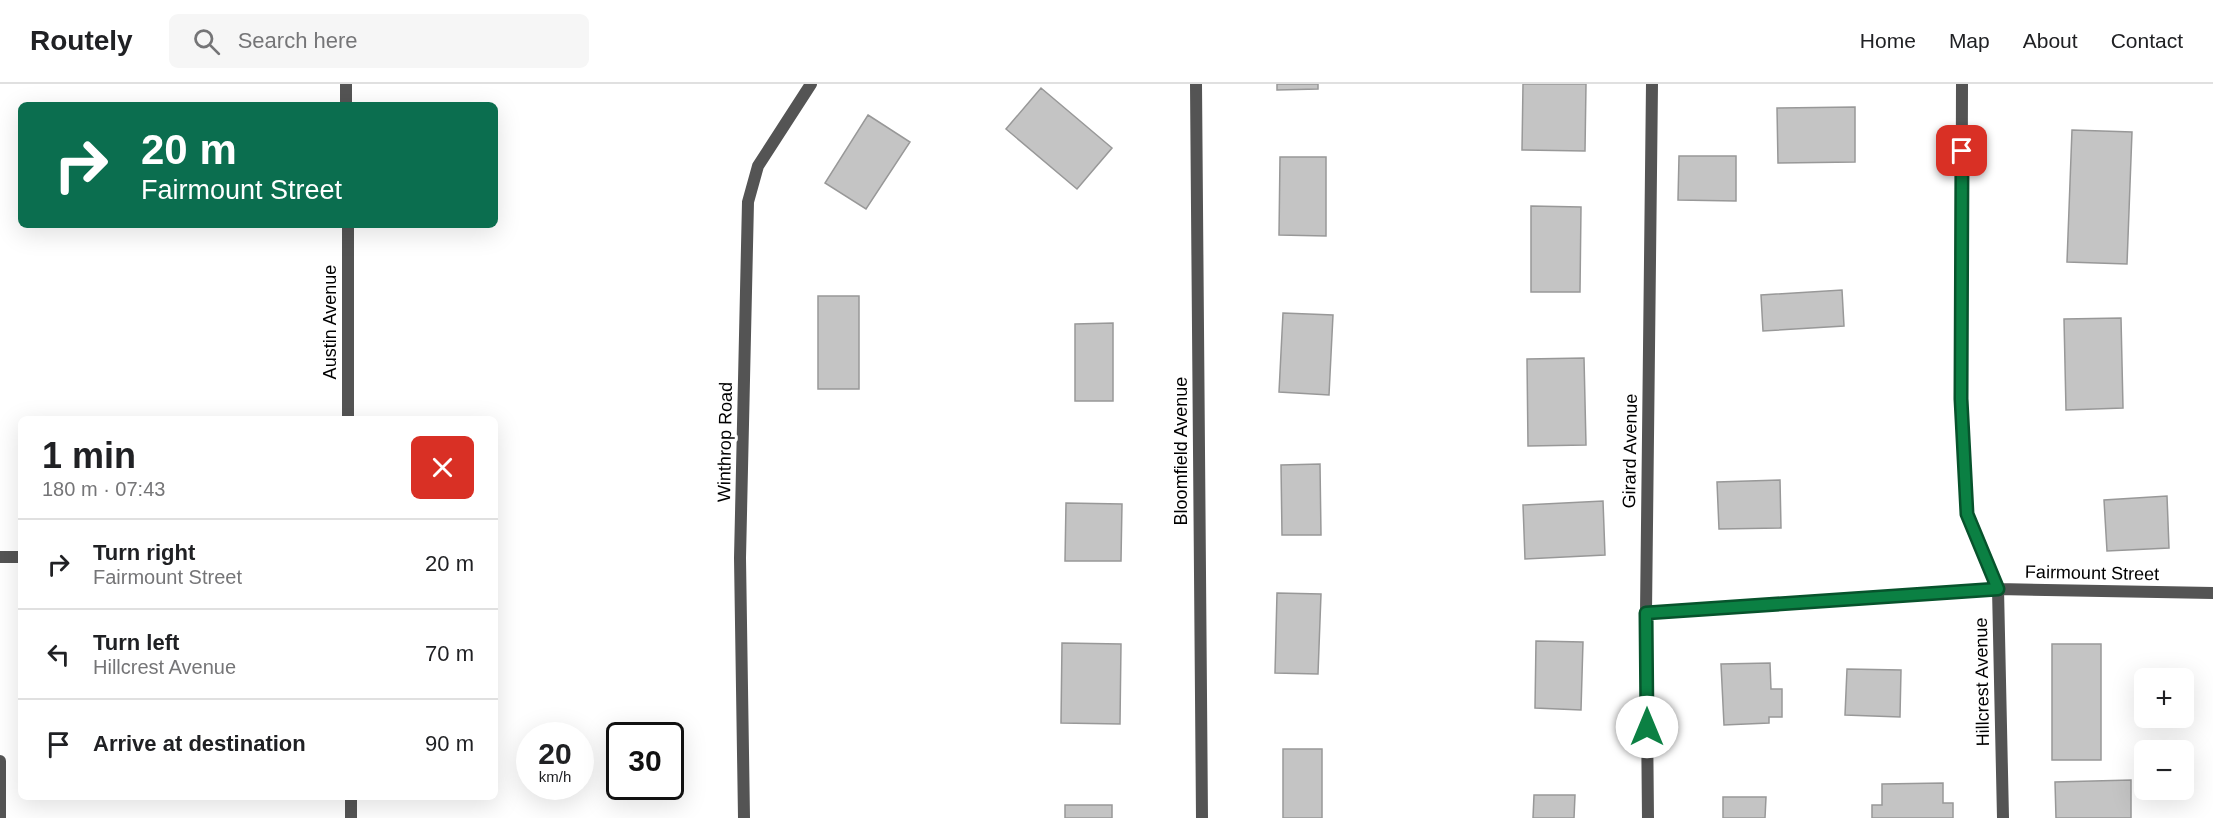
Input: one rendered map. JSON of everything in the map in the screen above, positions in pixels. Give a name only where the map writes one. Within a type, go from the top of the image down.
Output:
[{"type":"street","points":[[346,84],[346,102]]},
{"type":"street","name":"Winthrop Road","points":[[744,818],[740,558],[748,202],[758,166],[811,84]]},
{"type":"street","name":"Bloomfield Avenue","points":[[1197,84],[1202,818]]},
{"type":"street","name":"Girard Avenue","points":[[1648,818],[1646,613],[1652,84]]},
{"type":"street","name":"Hillcrest Avenue","points":[[1962,84],[1961,399],[1967,514],[1998,589],[2002,818]]},
{"type":"street","name":"Austin Avenue","points":[[348,228],[348,416]]},
{"type":"street","points":[[0,557],[18,557]]},
{"type":"street","name":"Fairmount Street","points":[[1646,613],[1998,589],[2213,594]]},
{"type":"street","points":[[0,760],[0,818]]},
{"type":"street","points":[[351,800],[351,818]]},
{"type":"building","points":[[1277,84],[1318,84],[1318,89],[1277,90]]},
{"type":"building","points":[[1523,84],[1586,84],[1585,151],[1522,150]]},
{"type":"building","points":[[1041,88],[1112,148],[1077,189],[1006,129]]},
{"type":"building","points":[[1855,107],[1855,162],[1778,163],[1777,108]]},
{"type":"building","points":[[868,115],[910,142],[866,209],[825,183]]},
{"type":"building","points":[[2072,130],[2132,132],[2127,264],[2067,262]]},
{"type":"building","points":[[1679,156],[1736,156],[1736,201],[1678,200]]},
{"type":"building","points":[[1280,157],[1326,157],[1326,236],[1279,235]]},
{"type":"building","points":[[1531,206],[1581,207],[1580,292],[1531,292]]},
{"type":"building","points":[[1842,290],[1844,326],[1763,331],[1761,295]]},
{"type":"building","points":[[818,296],[859,296],[859,389],[818,389]]},
{"type":"building","points":[[1283,313],[1333,315],[1329,395],[1279,392]]},
{"type":"building","points":[[2121,318],[2123,408],[2066,410],[2064,319]]},
{"type":"building","points":[[1113,323],[1113,401],[1075,401],[1075,324]]},
{"type":"building","points":[[1584,358],[1586,445],[1528,446],[1527,359]]},
{"type":"building","points":[[1320,464],[1321,535],[1282,535],[1281,465]]},
{"type":"building","points":[[1780,480],[1781,528],[1719,529],[1717,482]]},
{"type":"building","points":[[2167,496],[2169,548],[2107,551],[2104,500]]},
{"type":"building","points":[[1603,501],[1605,555],[1525,559],[1523,505]]},
{"type":"building","points":[[1066,503],[1122,504],[1121,561],[1065,561]]},
{"type":"building","points":[[1277,593],[1321,594],[1318,674],[1275,673]]},
{"type":"building","points":[[1536,641],[1583,642],[1581,710],[1535,708]]},
{"type":"building","points":[[1062,643],[1121,644],[1120,724],[1061,723]]},
{"type":"building","points":[[2052,644],[2101,644],[2101,760],[2052,760]]},
{"type":"building","points":[[1770,663],[1771,689],[1782,689],[1782,717],[1769,717],[1769,723],[1724,725],[1721,664]]},
{"type":"building","points":[[1847,669],[1901,670],[1900,717],[1845,715]]},
{"type":"building","points":[[1283,749],[1322,749],[1322,818],[1283,818]]},
{"type":"building","points":[[2131,780],[2131,818],[2056,818],[2055,782]]},
{"type":"building","points":[[1943,783],[1943,803],[1953,803],[1953,818],[1872,818],[1872,805],[1882,805],[1882,784]]},
{"type":"building","points":[[1534,795],[1575,795],[1574,818],[1533,818]]},
{"type":"building","points":[[1723,797],[1766,797],[1765,818],[1723,818]]},
{"type":"building","points":[[1065,805],[1112,805],[1112,818],[1065,818]]},
{"type":"route","points":[[1647,727],[1646,613],[1998,589],[1967,514],[1961,399],[1962,151]]}]
